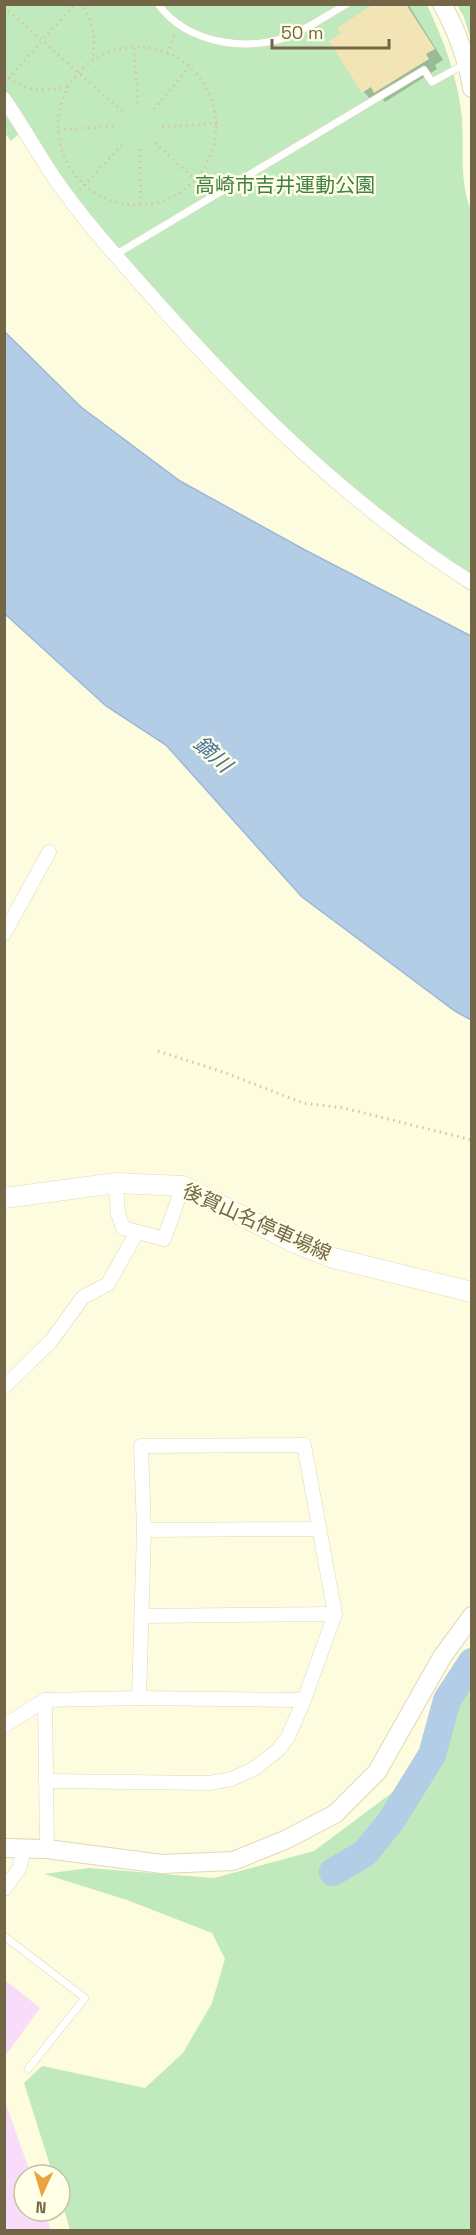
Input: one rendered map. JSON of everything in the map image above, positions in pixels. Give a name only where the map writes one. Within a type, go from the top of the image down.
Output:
[{"type":"main road","name":"後賀山名停車場線","points":[[4,1198],[116,1183],[183,1186],[295,1244],[333,1258],[471,1292]]},
{"type":"street","points":[[442,4],[453,24],[467,62],[471,88]]},
{"type":"street","points":[[4,99],[72,201],[115,255],[213,364],[284,436],[406,539],[471,583]]},
{"type":"street","points":[[4,934],[49,852]]},
{"type":"street","points":[[116,1183],[118,1213],[123,1228],[164,1239],[183,1186]]},
{"type":"street","points":[[4,1387],[51,1341],[83,1297],[108,1284],[137,1232]]},
{"type":"street","points":[[48,1781],[209,1783],[232,1779],[255,1768],[278,1750],[288,1737],[335,1614],[304,1445],[141,1446],[144,1530],[139,1698]]},
{"type":"street","points":[[144,1530],[318,1529]]},
{"type":"street","points":[[142,1616],[335,1614]]},
{"type":"street","points":[[4,1848],[47,1849],[162,1864],[233,1861],[285,1840],[335,1814],[376,1772],[441,1656],[471,1616]]},
{"type":"street","points":[[4,1726],[45,1700],[139,1698],[304,1700]]},
{"type":"street","points":[[45,1700],[48,1781],[47,1849]]},
{"type":"street","points":[[4,1889],[19,1869],[24,1849]]},
{"type":"lane","points":[[158,4],[178,25],[199,35],[222,42],[256,44],[294,34],[347,4]]},
{"type":"lane","points":[[115,255],[424,70],[432,82],[467,62]]},
{"type":"lane","points":[[4,1936],[85,1998],[28,2068]]},
{"type":"path","points":[[4,83],[77,4],[84,9],[92,21],[93,60]]},
{"type":"path","points":[[5,6],[122,111]]},
{"type":"path","points":[[167,54],[178,25]]},
{"type":"path","points":[[134,48],[138,104]]},
{"type":"path","points":[[134,48],[154,49],[189,67],[204,84],[213,103],[217,123],[215,144],[208,163],[196,180],[180,193],[161,202],[141,206],[120,204],[84,185],[71,169],[62,150],[58,130],[60,110],[67,87],[93,60],[113,51],[134,48]]},
{"type":"path","points":[[154,109],[189,67]]},
{"type":"path","points":[[4,74],[30,90],[67,87]]},
{"type":"path","points":[[162,127],[217,123]]},
{"type":"path","points":[[58,130],[116,126]]},
{"type":"path","points":[[155,143],[213,196]]},
{"type":"path","points":[[72,201],[123,144]]},
{"type":"path","points":[[140,150],[141,206]]},
{"type":"path","points":[[158,1051],[223,1072],[303,1103],[344,1108],[471,1140]]},
{"type":"shaded area","points":[[5,1980],[40,2008],[4,2056]]},
{"type":"shaded area","points":[[4,2099],[27,2163],[12,2163],[12,2223],[48,2223],[51,2230],[5,2230]]},
{"type":"green space","name":"高崎市吉井運動公園","points":[[4,5],[427,5],[454,74],[462,118],[463,176],[471,210],[471,592],[401,544],[280,439],[19,134],[11,141],[4,132]]},
{"type":"green space","points":[[457,5],[471,5],[470,37],[464,17]]},
{"type":"green space","points":[[471,1678],[471,2230],[70,2230],[68,2223],[72,2223],[72,2163],[49,2163],[24,2083],[42,2066],[145,2088],[183,2053],[212,2003],[225,1959],[212,1933],[127,1900],[44,1874],[89,1868],[214,1878],[314,1851],[397,1789],[435,1722]]},
{"type":"water","name":"鏑川","points":[[5,332],[81,407],[180,481],[305,550],[471,636],[471,1020],[455,1011],[302,897],[166,745],[106,706],[5,614]]},
{"type":"building","points":[[374,4],[406,4],[435,49],[426,54],[429,59],[374,93],[371,87],[362,93],[329,41],[341,33],[337,28]]},
{"type":"waterway","points":[[333,1872],[365,1853],[391,1821],[432,1755],[447,1700],[472,1662]]}]
